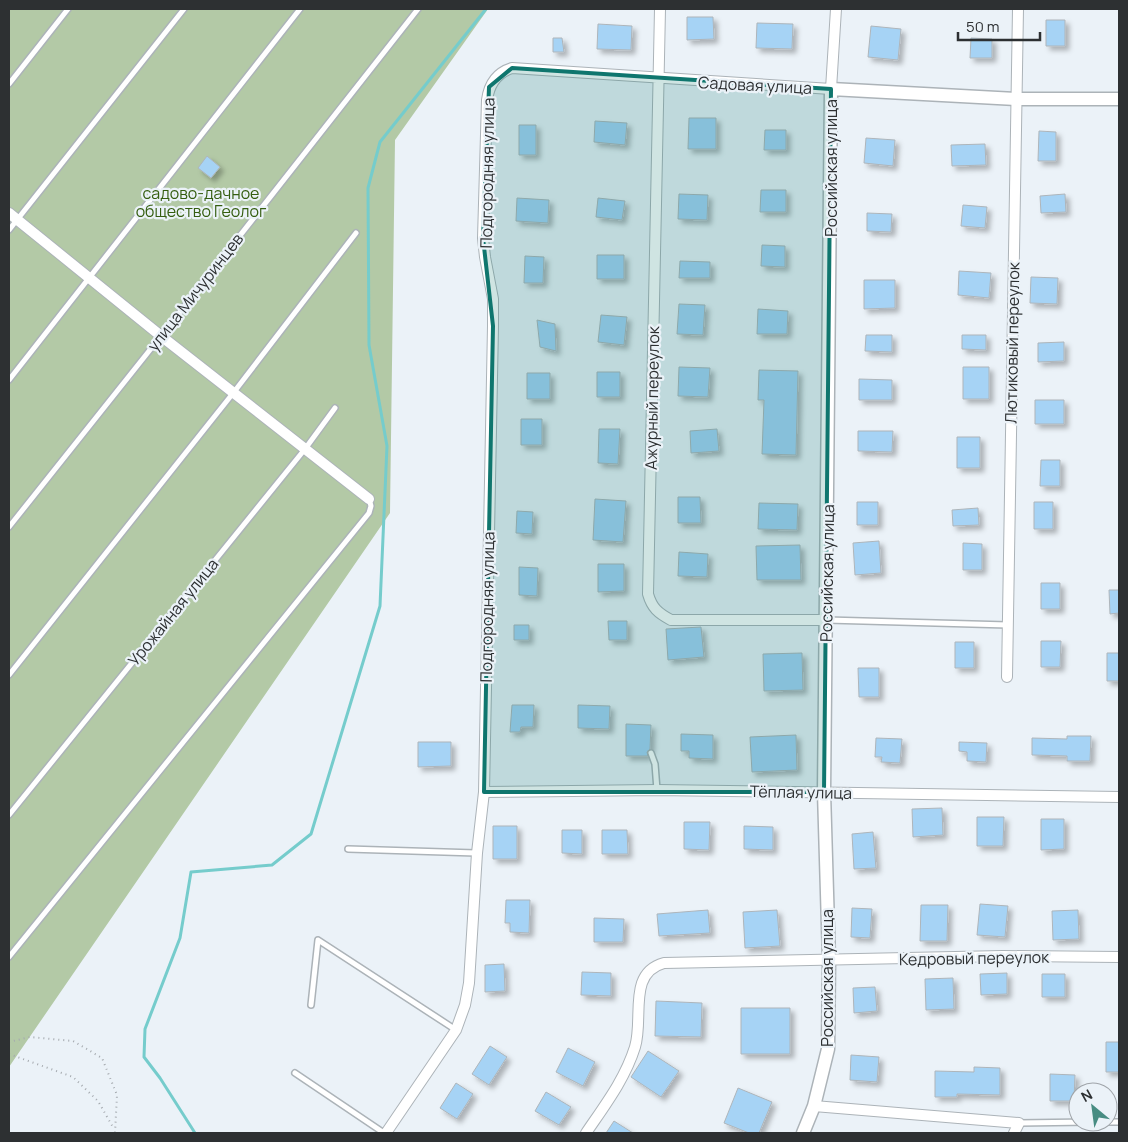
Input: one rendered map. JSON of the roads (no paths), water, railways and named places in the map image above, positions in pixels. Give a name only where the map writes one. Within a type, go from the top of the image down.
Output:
[{"type":"street","name":"Ажурный переулок","points":[[660,9],[648,594],[655,611],[671,620],[827,620]]},
{"type":"street","name":"Российская улица","points":[[803,1133],[814,1106],[828,1049],[829,960],[824,792],[831,89],[836,9]]},
{"type":"street","name":"Лютиковый переулок","points":[[1007,678],[1018,9]]},
{"type":"street","name":"Садовая улица","points":[[512,68],[658,79],[1016,99],[1119,99]]},
{"type":"street","name":"Подгородняя улица","points":[[385,1133],[456,1030],[465,1005],[469,983],[477,853],[484,792],[493,326],[493,299],[483,238],[487,100],[489,87],[494,79],[512,68]]},
{"type":"street","points":[[13,217],[369,499]]},
{"type":"street","name":"Тёплая улица","points":[[484,792],[657,790],[1119,797]]},
{"type":"street","name":"Кедровый переулок","points":[[586,1133],[622,1080],[636,1045],[641,986],[645,973],[654,966],[664,963],[1003,956],[1119,957]]},
{"type":"street","points":[[814,1106],[1019,1123],[1014,1133]]},
{"type":"lane","points":[[9,84],[68,9]]},
{"type":"lane","points":[[9,230],[13,217],[184,9]]},
{"type":"lane","points":[[9,380],[300,9]]},
{"type":"lane","name":"улица Мичуринцев","points":[[9,527],[418,9]]},
{"type":"lane","points":[[9,675],[234,392],[356,233]]},
{"type":"lane","name":"Урожайная улица","points":[[9,815],[305,449],[335,408]]},
{"type":"lane","points":[[9,957],[369,514],[371,506],[369,499]]},
{"type":"lane","points":[[827,620],[1008,625]]},
{"type":"lane","points":[[652,753],[657,790]]},
{"type":"lane","points":[[348,848],[477,853]]},
{"type":"lane","points":[[310,1005],[318,940],[456,1030]]},
{"type":"lane","points":[[295,1073],[385,1133]]},
{"type":"lane","points":[[1019,1123],[1068,1122]]},
{"type":"waterway","points":[[195,1133],[160,1078],[144,1057],[145,1029],[180,938],[191,872],[272,865],[311,834],[380,606],[387,446],[369,345],[368,188],[380,142],[486,9]]},
{"type":"park label","name":"садово-дачное общество Геолог","points":[[201,202]]}]
